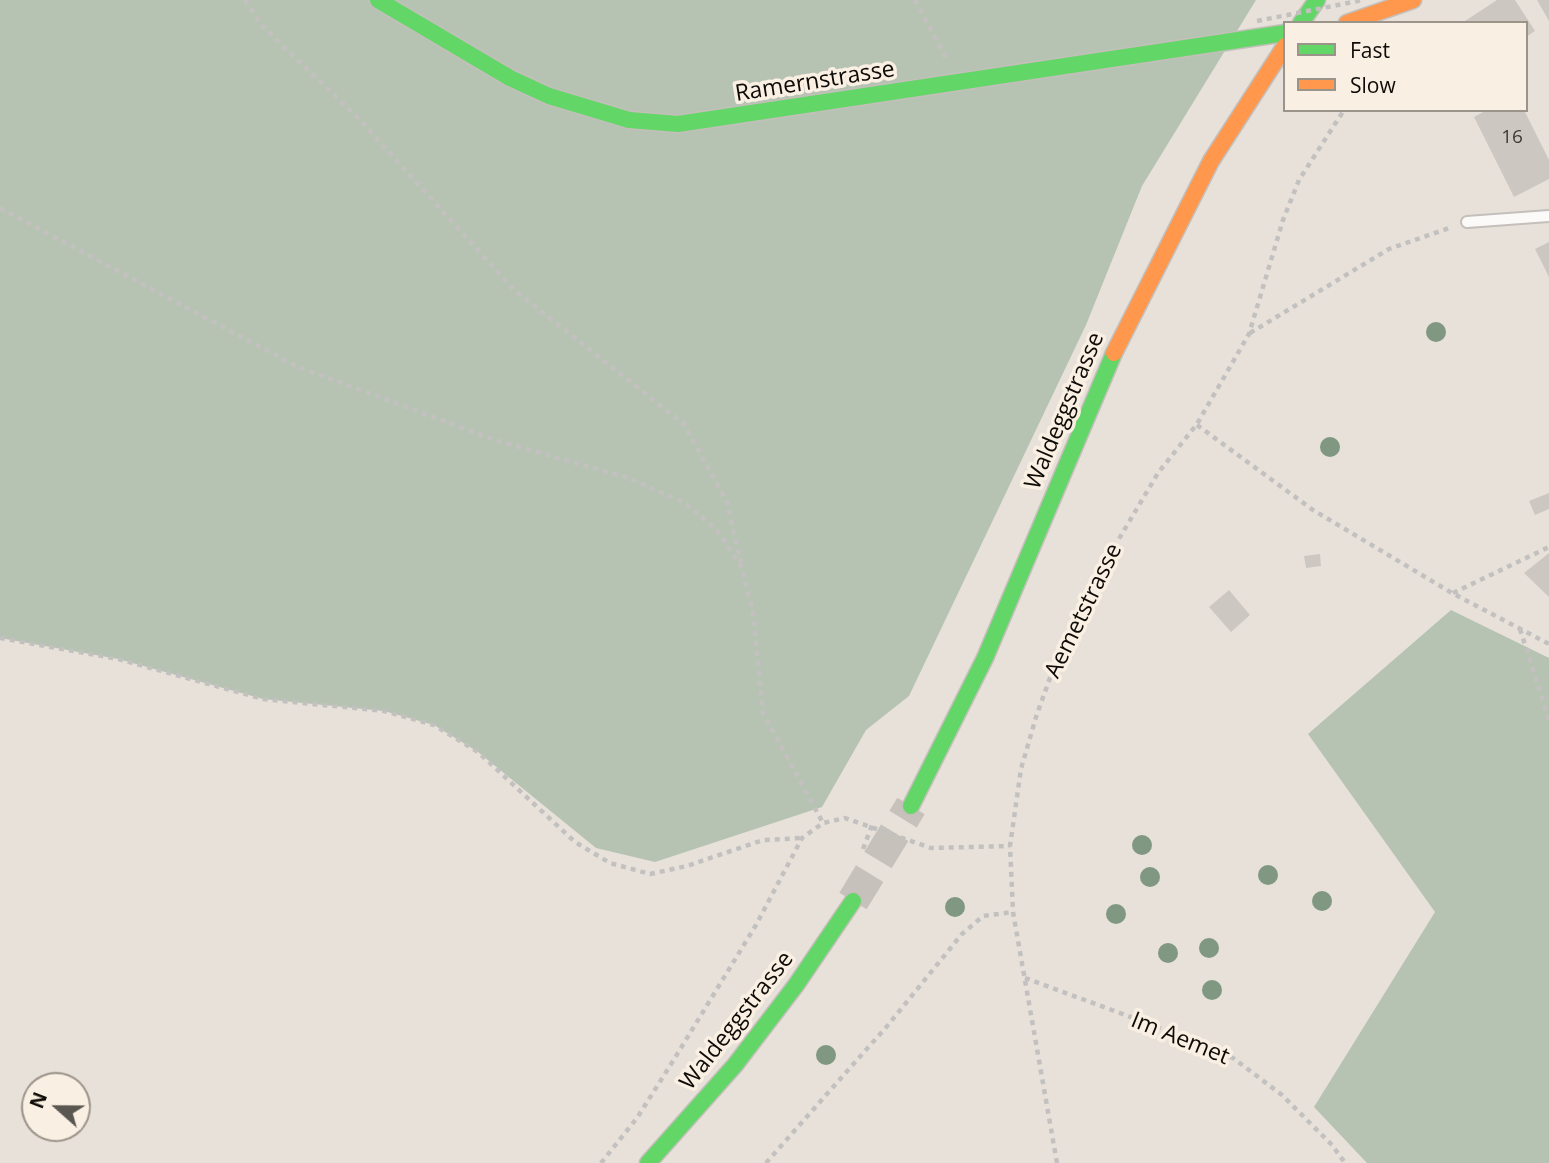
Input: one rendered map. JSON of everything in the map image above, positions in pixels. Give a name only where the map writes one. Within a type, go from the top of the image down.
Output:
[{"type":"main road","name":"Ramernstrasse","points":[[378,0],[510,78],[579,107],[629,121],[678,124],[953,85],[1283,33]]},
{"type":"main road","points":[[1302,21],[1317,0]]},
{"type":"main road","points":[[1355,21],[1384,13],[1413,0]]},
{"type":"main road","name":"Waldeggstrasse","points":[[911,806],[985,658],[1127,323],[1211,161],[1283,49]]},
{"type":"main road","name":"Waldeggstrasse","points":[[648,1163],[735,1065],[796,985],[853,901]]},
{"type":"lane","points":[[1467,222],[1549,216]]},
{"type":"path","points":[[245,0],[262,26],[358,118],[514,290],[684,424],[727,502],[753,612],[763,713],[823,823]]},
{"type":"path","points":[[915,0],[951,69],[953,85]]},
{"type":"path","points":[[1257,21],[1363,0]]},
{"type":"path","name":"Aemetstrasse","points":[[1057,1163],[1013,912],[1010,846],[1021,769],[1035,717],[1061,647],[1110,554],[1158,473],[1197,425],[1249,334],[1283,220],[1299,180],[1343,112]]},
{"type":"path","points":[[0,208],[296,366],[492,439],[628,478],[683,502],[716,529],[742,568]]},
{"type":"path","points":[[1249,334],[1389,249],[1467,222]]},
{"type":"path","points":[[1197,425],[1313,510],[1452,593],[1549,644]]},
{"type":"path","points":[[1452,593],[1549,547]]},
{"type":"path","points":[[1520,629],[1549,720]]},
{"type":"path","points":[[0,638],[118,659],[262,699],[384,710],[433,725],[478,752],[575,842],[610,863],[650,874],[687,866],[763,840],[802,838]]},
{"type":"path","points":[[601,1163],[637,1118],[680,1050],[756,925],[802,838],[823,823],[845,818],[872,825],[902,840],[932,848],[1010,846]]},
{"type":"path","points":[[863,849],[872,825]]},
{"type":"path","points":[[766,1163],[888,1025],[962,934],[984,916],[1013,912]]},
{"type":"path","name":"Im Aemet","points":[[1024,978],[1185,1037],[1233,1058],[1282,1095],[1332,1145],[1345,1163]]},
{"type":"green space","points":[[0,0],[1256,0],[1142,186],[1086,325],[909,696],[866,730],[822,807],[655,862],[596,848],[478,752],[434,725],[384,711],[263,699],[118,659],[0,638]]},
{"type":"green space","points":[[1451,610],[1549,658],[1549,1163],[1367,1163],[1314,1107],[1435,912],[1308,734]]},
{"type":"building","points":[[1497,0],[1515,0],[1535,31],[1528,36],[1528,21],[1465,21]]},
{"type":"building","points":[[1537,0],[1549,0],[1549,21]]},
{"type":"building","points":[[1483,112],[1525,112],[1549,160],[1549,179],[1514,197],[1474,117]]},
{"type":"building","points":[[1549,242],[1549,277],[1535,249]]},
{"type":"building","points":[[1549,493],[1549,509],[1535,515],[1529,501]]},
{"type":"building","points":[[1549,553],[1549,597],[1524,573]]},
{"type":"building","points":[[1320,554],[1321,566],[1306,568],[1304,556]]},
{"type":"building","points":[[1229,590],[1250,615],[1231,632],[1209,607]]},
{"type":"tunnel","points":[[853,901],[911,806]]},
{"type":"traffic: fast","points":[[378,0],[510,78],[549,96],[629,120],[678,124],[1283,33]]},
{"type":"traffic: fast","points":[[1302,21],[1317,0]]},
{"type":"traffic: fast","points":[[911,806],[985,658],[1114,353]]},
{"type":"traffic: fast","points":[[648,1163],[735,1065],[796,985],[853,901]]},
{"type":"traffic: slow","points":[[1353,21],[1413,0]]},
{"type":"traffic: slow","points":[[1114,353],[1211,161],[1283,49]]}]
